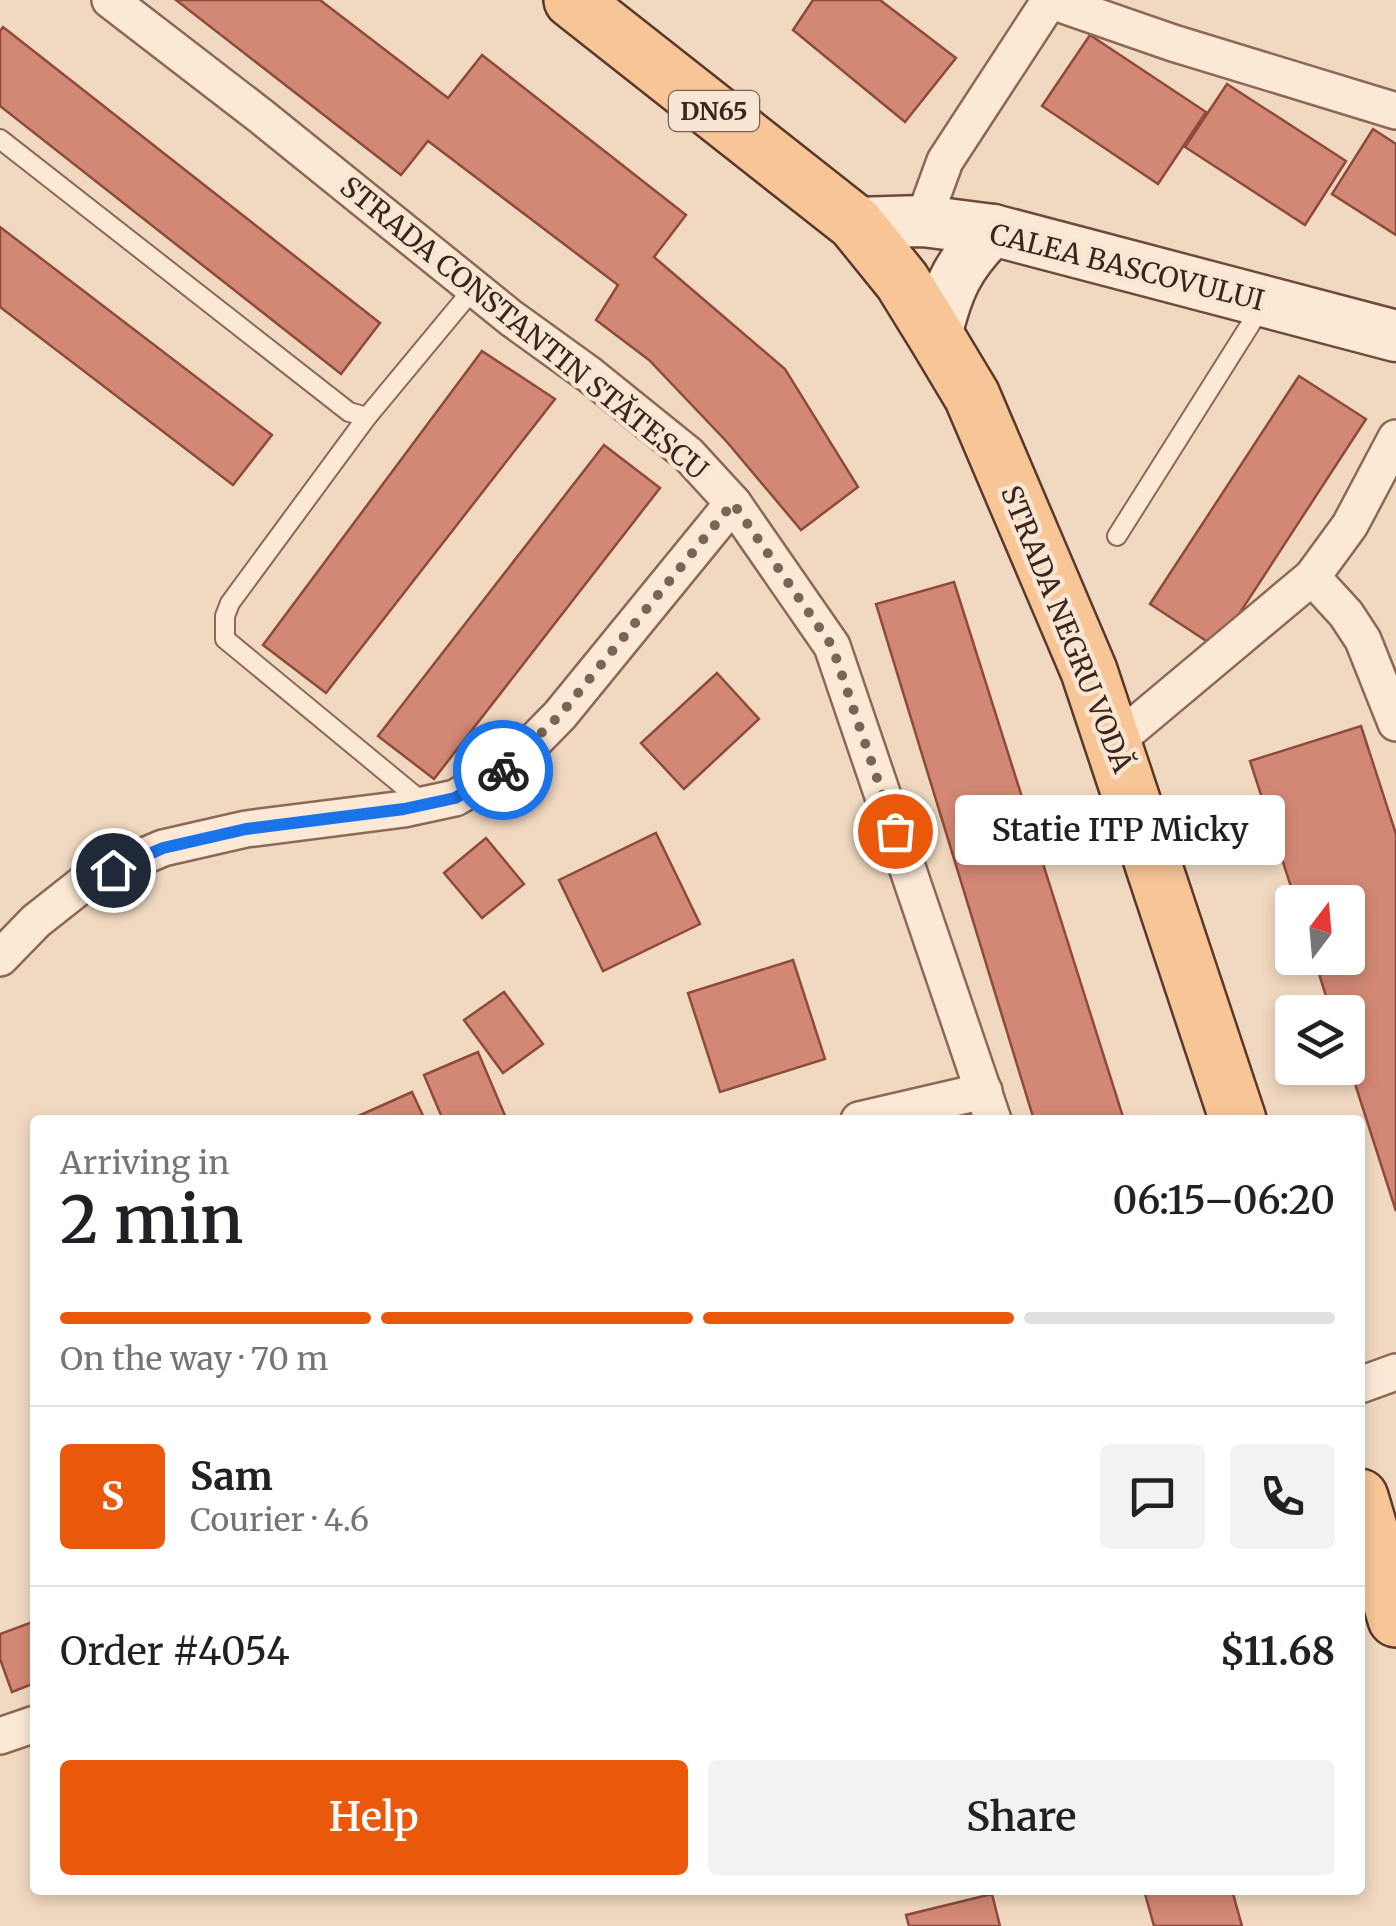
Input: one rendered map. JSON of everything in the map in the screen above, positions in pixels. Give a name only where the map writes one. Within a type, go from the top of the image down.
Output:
[{"type":"main road","name":"DN65","points":[[572,0],[855,223]]},
{"type":"main road","name":"STRADA NEGRU VODĂ","points":[[855,223],[902,281],[972,396],[1089,671],[1236,1115]]},
{"type":"main road","points":[[1365,1514],[1396,1619]]},
{"type":"street","name":"STRADA CONSTANTIN STĂTESCU","points":[[112,0],[688,454],[733,503],[832,646],[988,1106]]},
{"type":"street","points":[[923,221],[944,162],[1049,0],[1396,112]]},
{"type":"street","name":"CALEA BASCOVULUI","points":[[855,223],[923,221],[993,230],[1396,336]]},
{"type":"street","points":[[936,336],[946,296],[966,257],[993,230]]},
{"type":"street","points":[[1114,742],[1312,577],[1350,525],[1396,438]]},
{"type":"street","points":[[0,958],[36,921],[88,880],[163,848],[246,829],[455,798],[510,767],[572,701],[733,503]]},
{"type":"street","points":[[1312,577],[1346,614],[1363,640],[1396,723]]},
{"type":"street","points":[[905,1115],[988,1106]]},
{"type":"street","points":[[1365,1383],[1396,1372]]},
{"type":"street","points":[[0,1736],[30,1726]]},
{"type":"lane","points":[[0,139],[339,405],[367,417]]},
{"type":"lane","points":[[425,804],[225,639],[225,616],[230,603],[367,417],[474,288]]},
{"type":"lane","points":[[1117,536],[1265,302]]},
{"type":"building","points":[[176,0],[320,0],[448,98],[482,55],[686,215],[654,257],[785,369],[858,487],[801,530],[727,442],[649,360],[596,320],[618,285],[428,141],[401,175]]},
{"type":"building","points":[[813,0],[880,0],[956,58],[905,122],[793,30]]},
{"type":"building","points":[[3,27],[380,323],[341,374],[0,106]]},
{"type":"building","points":[[1090,35],[1206,112],[1158,184],[1042,106]]},
{"type":"building","points":[[1227,84],[1346,161],[1305,225],[1185,147]]},
{"type":"building","points":[[1373,129],[1396,144],[1396,235],[1332,194]]},
{"type":"building","points":[[0,227],[272,435],[233,485],[0,307]]},
{"type":"building","points":[[482,351],[555,399],[326,693],[263,645]]},
{"type":"building","points":[[1299,376],[1366,419],[1217,648],[1150,604]]},
{"type":"building","points":[[604,445],[660,488],[434,779],[378,736]]},
{"type":"building","points":[[954,582],[1122,1115],[1032,1115],[876,604]]},
{"type":"building","points":[[717,673],[759,719],[684,789],[641,743]]},
{"type":"building","points":[[1361,726],[1396,834],[1396,1211],[1355,1085],[1365,1085],[1365,995],[1326,995],[1319,975],[1365,975],[1365,885],[1290,885],[1250,761]]},
{"type":"building","points":[[656,833],[700,924],[603,971],[559,880]]},
{"type":"building","points":[[486,838],[524,884],[482,918],[444,873]]},
{"type":"building","points":[[793,960],[825,1059],[720,1092],[688,993]]},
{"type":"building","points":[[504,992],[543,1044],[503,1073],[464,1020]]},
{"type":"building","points":[[478,1052],[505,1115],[441,1115],[424,1075]]},
{"type":"building","points":[[412,1092],[423,1115],[360,1115]]},
{"type":"building","points":[[30,1623],[30,1685],[12,1692],[0,1659],[0,1634]]},
{"type":"building","points":[[992,1895],[1000,1926],[909,1926],[906,1915]]},
{"type":"building","points":[[1145,1895],[1233,1895],[1242,1926],[1154,1926]]},
{"type":"way so far","points":[[503,770],[560,715],[733,503],[832,646],[895,831]]},
{"type":"place","name":"Statie ITP Micky","points":[[895,831]]},
{"type":"route","points":[[113,870],[163,848],[246,829],[404,809],[455,798],[503,770]]}]
